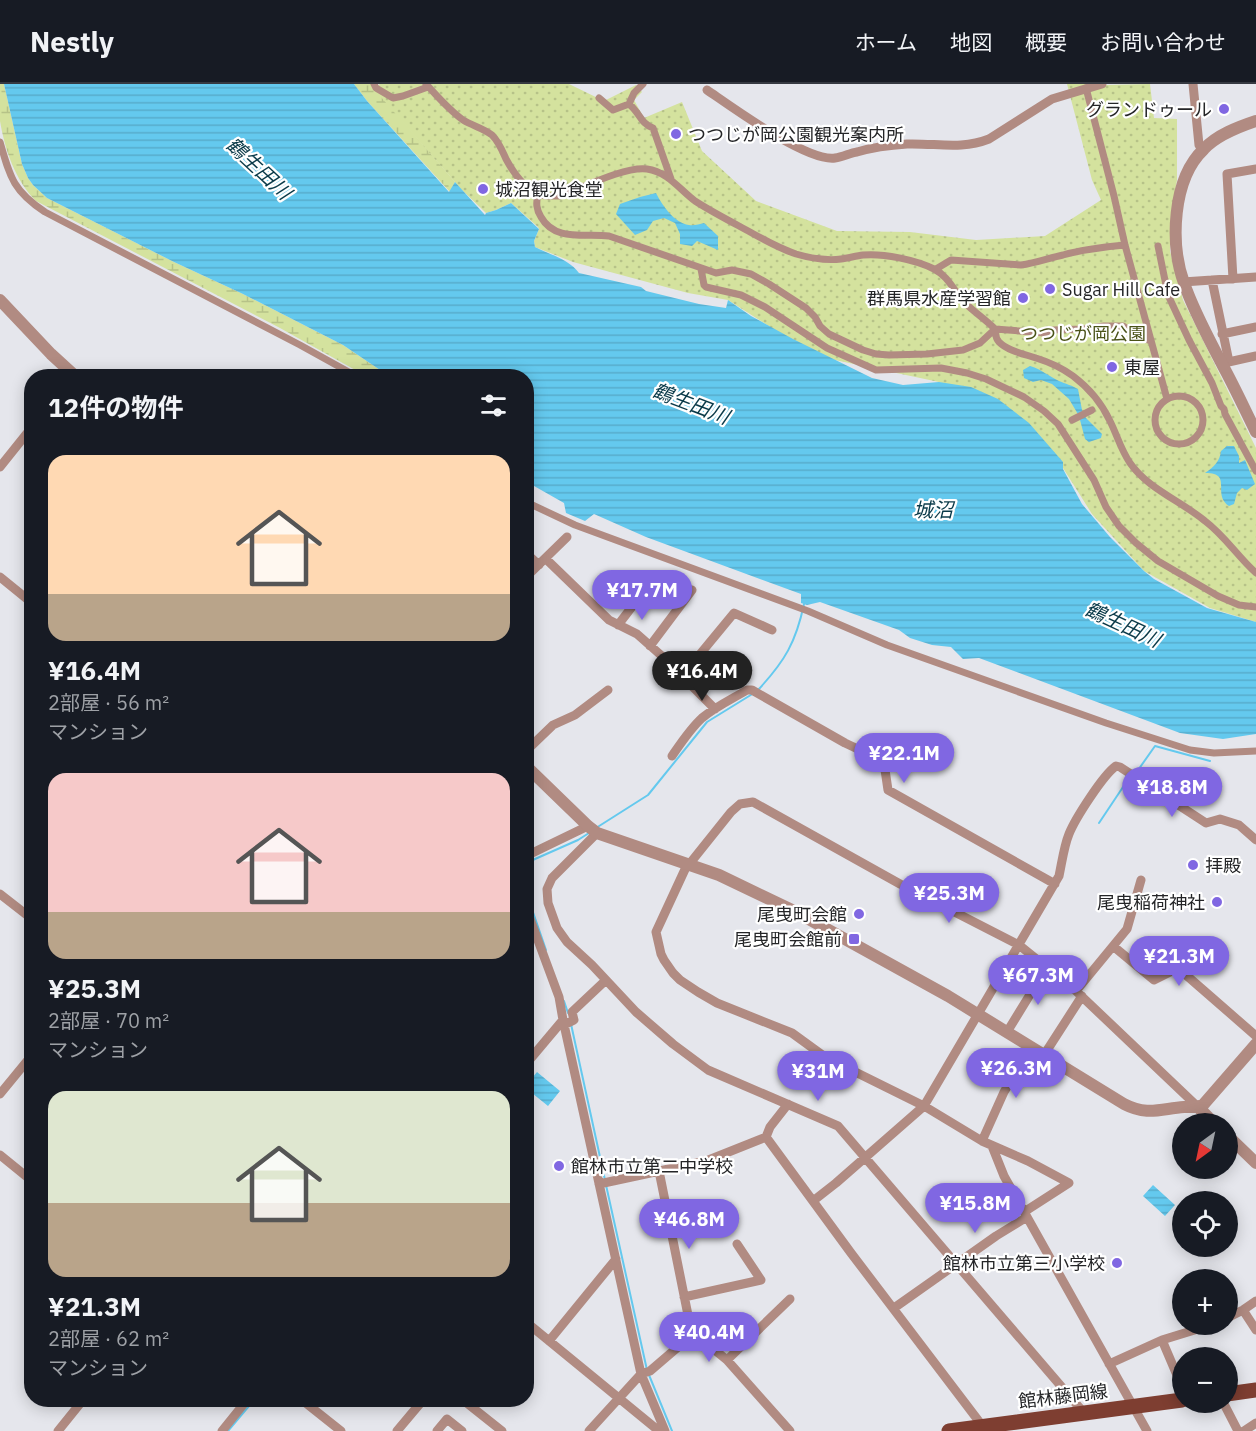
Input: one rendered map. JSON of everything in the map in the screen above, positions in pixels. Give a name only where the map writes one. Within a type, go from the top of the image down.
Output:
[{"type":"main road","points":[[1238,1392],[1256,1390]]},
{"type":"main road","name":"館林藤岡線","points":[[949,1431],[985,1429],[1172,1401]]},
{"type":"street","points":[[374,84],[376,88],[393,98],[427,85],[453,112],[466,122],[484,129],[495,138],[517,176],[538,194],[560,196],[612,176],[645,169],[670,179],[704,206],[769,243],[796,254],[823,259],[876,255],[919,263],[936,269],[954,286],[963,301],[995,329],[996,339],[1001,344],[1051,363],[1083,384],[1100,403],[1122,450],[1137,472],[1215,529],[1256,573]]},
{"type":"street","points":[[599,98],[613,110],[629,104],[634,93],[643,84]]},
{"type":"street","points":[[706,90],[785,141],[822,158],[835,159],[858,151],[891,145],[966,146],[979,143],[1052,99],[1102,84]]},
{"type":"street","points":[[1193,84],[1199,145],[1202,150]]},
{"type":"street","points":[[1086,88],[1125,245],[1167,399]]},
{"type":"street","points":[[629,104],[645,125],[653,128],[670,179]]},
{"type":"street","points":[[1256,121],[1219,136],[1194,160],[1184,180],[1178,208],[1176,242],[1183,282],[1198,317],[1252,412],[1256,432]]},
{"type":"street","points":[[0,142],[8,171],[14,183],[23,195],[45,212],[343,369]]},
{"type":"street","points":[[1233,279],[1227,174],[1256,169]]},
{"type":"street","points":[[538,194],[536,203],[539,214],[553,230],[568,236],[609,237],[716,273],[732,270],[751,274],[806,308],[829,334],[876,354],[927,354],[963,350],[980,344],[995,329],[1045,333],[1053,330],[1123,326],[1139,337],[1151,341]]},
{"type":"street","points":[[619,240],[621,230]]},
{"type":"street","points":[[936,269],[951,260],[1021,265],[1079,251],[1125,245]]},
{"type":"street","points":[[1158,246],[1166,285],[1176,313],[1212,383],[1225,414],[1256,471]]},
{"type":"street","points":[[701,268],[706,288],[741,295],[765,307],[827,348],[876,370],[941,368],[986,379],[1024,397],[1058,424],[1094,480],[1106,507],[1119,526],[1136,543],[1158,561],[1218,596],[1239,604],[1256,607]]},
{"type":"street","points":[[1183,282],[1256,277]]},
{"type":"street","points":[[1212,280],[1226,363]]},
{"type":"street","points":[[0,300],[66,369]]},
{"type":"street","points":[[1222,334],[1256,327]]},
{"type":"street","points":[[1226,363],[1256,356]]},
{"type":"street","points":[[1182,396],[1196,403],[1203,418],[1199,434],[1193,440],[1186,443],[1170,443],[1158,432],[1155,417],[1161,404],[1167,399],[1182,396]]},
{"type":"street","points":[[1072,420],[1092,410]]},
{"type":"street","points":[[0,467],[24,437]]},
{"type":"street","points":[[534,506],[575,525],[808,611],[887,645],[1177,747],[1214,753],[1256,751]]},
{"type":"street","points":[[534,570],[567,537],[575,525]]},
{"type":"street","points":[[534,558],[609,620],[637,634],[715,709]]},
{"type":"street","points":[[0,578],[24,597]]},
{"type":"street","points":[[618,625],[651,582]]},
{"type":"street","points":[[650,646],[692,590]]},
{"type":"street","points":[[682,676],[734,613],[772,630]]},
{"type":"street","points":[[534,744],[553,724],[575,715],[608,690]]},
{"type":"street","points":[[672,756],[697,723],[715,709],[747,690],[756,692],[845,743],[879,759],[884,763],[888,790],[1054,884]]},
{"type":"street","points":[[813,1201],[924,1106],[1059,876],[1069,834],[1094,792],[1111,770],[1116,766],[1120,767],[1206,823],[1220,819],[1239,825],[1256,840]]},
{"type":"street","points":[[534,774],[592,830],[730,880],[796,912],[948,996],[1124,1104],[1136,1109],[1157,1111],[1198,1107],[1206,1102],[1256,1044]]},
{"type":"street","points":[[894,1308],[1070,1183],[982,1141],[924,1106],[825,1057],[792,1033],[717,1003],[673,973],[661,954],[656,932],[687,865],[740,804],[753,802],[910,889],[1019,945],[1079,993],[1204,1113]]},
{"type":"street","points":[[534,853],[592,830]]},
{"type":"street","points":[[592,830],[552,878],[547,889],[548,903],[557,928],[567,942],[636,1012],[708,1070],[838,1126],[1084,1413]]},
{"type":"street","points":[[1044,1055],[1079,993],[1127,929],[1141,880]]},
{"type":"street","points":[[0,894],[24,913]]},
{"type":"street","points":[[534,930],[559,997],[641,1374],[665,1431]]},
{"type":"street","points":[[1113,946],[1155,980],[1178,968],[1256,1036]]},
{"type":"street","points":[[1007,1032],[1047,967]]},
{"type":"street","points":[[534,1055],[563,1022],[574,1020],[572,1012],[606,980]]},
{"type":"street","points":[[982,1141],[1004,1092],[1031,1047]]},
{"type":"street","points":[[0,1094],[24,1065]]},
{"type":"street","points":[[599,1184],[705,1161],[766,1137],[770,1127],[788,1104]]},
{"type":"street","points":[[766,1137],[985,1429]]},
{"type":"street","points":[[992,1146],[1004,1176],[1145,1431]]},
{"type":"street","points":[[1238,1146],[1256,1163]]},
{"type":"street","points":[[0,1155],[24,1174]]},
{"type":"street","points":[[659,1171],[692,1335],[727,1360],[789,1431]]},
{"type":"street","points":[[684,1297],[760,1280],[737,1244]]},
{"type":"street","points":[[549,1341],[616,1259]]},
{"type":"street","points":[[727,1360],[790,1299]]},
{"type":"street","points":[[1238,1312],[1256,1301]]},
{"type":"street","points":[[1243,1310],[1256,1330]]},
{"type":"street","points":[[534,1329],[659,1431]]},
{"type":"street","points":[[589,1431],[641,1374],[650,1371],[692,1335]]},
{"type":"street","points":[[1109,1364],[1178,1335]]},
{"type":"street","points":[[1162,1340],[1172,1364]]},
{"type":"street","points":[[58,1431],[77,1407]]},
{"type":"street","points":[[222,1431],[241,1407]]},
{"type":"street","points":[[311,1407],[341,1431]]},
{"type":"street","points":[[397,1431],[417,1407]]},
{"type":"street","points":[[472,1407],[502,1431]]},
{"type":"street","points":[[1229,1413],[1238,1431]]},
{"type":"street","points":[[437,1431],[447,1419],[462,1431]]},
{"type":"street","points":[[1244,1431],[1256,1423]]},
{"type":"green space","points":[[0,84],[4,84],[22,164],[33,185],[47,198],[343,345],[379,369],[353,369],[280,328],[36,201],[22,184],[8,154],[0,121]]},
{"type":"green space","points":[[354,84],[371,84],[455,182],[450,192],[367,101]]},
{"type":"green space","name":"つつじが岡公園","points":[[380,84],[569,84],[604,101],[636,85],[642,92],[634,100],[644,118],[682,102],[702,151],[756,201],[837,231],[910,232],[976,240],[1045,236],[1101,200],[1092,180],[1067,84],[1150,84],[1154,118],[1177,119],[1177,180],[1170,251],[1183,300],[1256,448],[1256,622],[1210,608],[1144,571],[1092,514],[1063,468],[1006,406],[939,382],[816,356],[728,300],[688,293],[573,262],[535,247],[534,241],[538,227],[511,203],[486,213],[461,189],[374,89]]},
{"type":"water","name":"城沼","points":[[4,84],[354,84],[449,192],[455,182],[485,215],[511,203],[539,229],[534,241],[535,247],[565,261],[579,273],[641,287],[646,291],[699,304],[726,308],[728,300],[751,316],[793,339],[872,378],[903,385],[939,382],[971,387],[998,399],[1029,423],[1063,462],[1063,469],[1082,504],[1110,537],[1144,571],[1154,579],[1207,608],[1256,622],[1256,734],[1223,739],[1180,733],[979,658],[963,659],[951,647],[932,645],[910,638],[899,630],[820,602],[807,605],[801,603],[801,594],[646,537],[594,514],[585,521],[566,513],[564,503],[534,486],[534,369],[379,369],[343,345],[47,198],[33,185],[22,164]]},
{"type":"water","points":[[656,193],[665,208],[678,221],[691,225],[704,223],[718,236],[718,250],[697,241],[692,246],[680,244],[680,234],[675,223],[664,218],[653,221],[647,230],[635,235],[616,214],[620,204]]},
{"type":"water","points":[[1030,366],[1078,389],[1082,410],[1086,418],[1102,434],[1101,438],[1089,442],[1085,439],[1079,416],[1069,399],[1052,384],[1041,380],[1033,382],[1024,378],[1023,370]]},
{"type":"water","points":[[1227,446],[1234,446],[1239,456],[1239,463],[1245,460],[1255,484],[1247,490],[1242,488],[1237,493],[1234,504],[1229,506],[1222,496],[1221,480],[1214,474],[1205,473],[1216,464],[1221,451]]},
{"type":"water","points":[[537,1072],[560,1091],[548,1106],[534,1095],[534,1076]]},
{"type":"water","points":[[1153,1185],[1172,1202],[1172,1208],[1165,1216],[1143,1196]]},
{"type":"waterway","points":[[758,690],[788,650],[804,604]]},
{"type":"waterway","points":[[596,828],[648,795],[707,722],[754,693]]},
{"type":"waterway","points":[[1136,773],[1155,746],[1210,761]]},
{"type":"waterway","points":[[1099,823],[1129,778]]},
{"type":"waterway","points":[[534,859],[589,833]]},
{"type":"waterway","points":[[534,915],[546,950]]},
{"type":"waterway","points":[[564,1001],[568,1013]]},
{"type":"waterway","points":[[571,1024],[605,1180]]},
{"type":"waterway","points":[[606,1185],[647,1370]]},
{"type":"waterway","points":[[649,1375],[672,1431]]},
{"type":"waterway","points":[[228,1431],[248,1407]]},
{"type":"place","name":"グランドゥール","points":[[1224,109]]},
{"type":"place","name":"つつじが岡公園観光案内所","points":[[676,134]]},
{"type":"place","name":"城沼観光食堂","points":[[483,189]]},
{"type":"place","name":"Sugar Hill Cafe","points":[[1050,289]]},
{"type":"place","name":"群馬県水産学習館","points":[[1023,298]]},
{"type":"place","name":"東屋","points":[[1112,367]]},
{"type":"place","name":"拝殿","points":[[1193,865]]},
{"type":"place","name":"尾曳稲荷神社","points":[[1217,902]]},
{"type":"place","name":"尾曳町会館","points":[[859,914]]},
{"type":"place","name":"尾曳町会館前","points":[[854,939]]},
{"type":"place","name":"館林市立第二中学校","points":[[559,1166]]},
{"type":"place","name":"館林市立第三小学校","points":[[1117,1263]]},
{"type":"water label","name":"鶴生田川","points":[[259,168]]},
{"type":"water label","name":"鶴生田川","points":[[691,403]]},
{"type":"water label","name":"鶴生田川","points":[[1123,624]]}]
